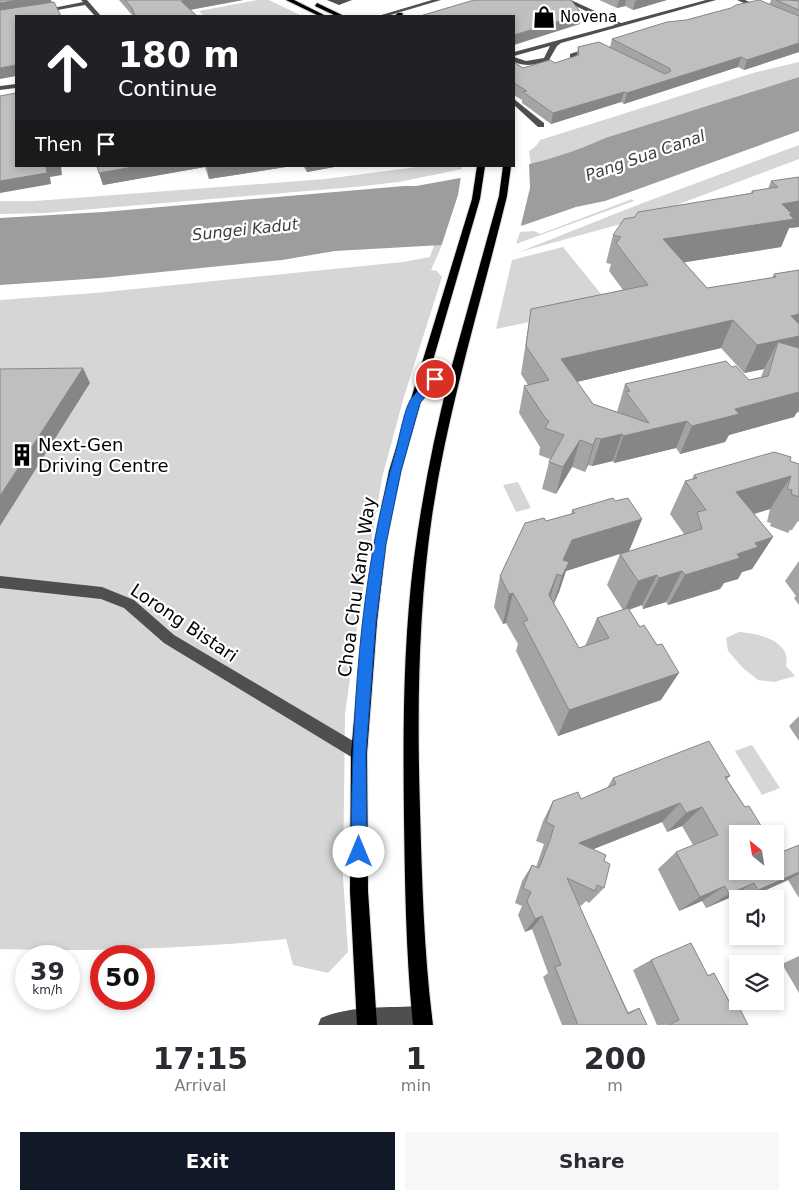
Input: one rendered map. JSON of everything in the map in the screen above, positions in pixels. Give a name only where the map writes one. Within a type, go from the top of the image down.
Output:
[{"type":"main road","points":[[289,0],[321,15]]},
{"type":"main road","points":[[311,2],[338,15]]},
{"type":"main road","name":"Choa Chu Kang Way","points":[[367,1022],[359,891],[359,753],[370,622],[380,544],[395,471],[458,254],[476,199],[481,167]]},
{"type":"main road","points":[[422,1020],[413,864],[410,744],[415,613],[422,539],[431,482],[456,373],[503,196],[507,167]]},
{"type":"main road","points":[[415,402],[435,379],[443,374],[456,373]]},
{"type":"street","points":[[330,0],[339,3],[349,0]]},
{"type":"street","points":[[385,15],[438,0]]},
{"type":"street","points":[[566,0],[621,25]]},
{"type":"street","points":[[515,54],[713,0]]},
{"type":"street","points":[[740,0],[771,10],[755,0]]},
{"type":"street","points":[[36,11],[71,3],[86,2],[97,15]]},
{"type":"street","points":[[399,15],[421,5]]},
{"type":"street","points":[[575,36],[605,52]]},
{"type":"street","points":[[515,60],[533,64],[547,59],[554,45],[562,40]]},
{"type":"street","points":[[572,63],[572,55],[575,53],[596,47]]},
{"type":"street","points":[[0,88],[15,86]]},
{"type":"street","points":[[515,102],[541,124]]},
{"type":"street","name":"Lorong Bistari","points":[[0,582],[102,594],[129,604],[169,639],[359,753]]},
{"type":"street","points":[[328,1025],[422,1020]]},
{"type":"shaded area","points":[[257,0],[269,0],[300,15],[203,15],[199,11]]},
{"type":"shaded area","points":[[799,62],[799,77],[605,138],[586,147],[531,165],[529,151],[540,140],[753,73]]},
{"type":"shaded area","points":[[799,145],[799,159],[639,219],[519,252],[640,204]]},
{"type":"shaded area","points":[[416,167],[462,167],[462,169],[399,182],[354,187],[45,213],[0,214],[0,201],[35,201],[325,179]]},
{"type":"shaded area","points":[[632,199],[634,201],[516,244],[520,232],[534,231],[540,234]]},
{"type":"shaded area","points":[[434,245],[442,245],[431,270],[437,271],[442,277],[403,400],[382,478],[358,619],[345,715],[343,877],[348,952],[328,973],[293,965],[286,939],[155,948],[155,945],[90,945],[90,949],[80,950],[80,945],[15,945],[15,949],[0,949],[0,300],[95,293],[403,262],[430,257]]},
{"type":"shaded area","points":[[563,247],[610,305],[496,329],[512,260]]},
{"type":"shaded area","points":[[518,482],[531,508],[516,512],[503,485]]},
{"type":"shaded area","points":[[739,632],[755,634],[772,640],[779,645],[784,650],[786,666],[795,676],[774,682],[758,680],[743,668],[728,651],[726,638]]},
{"type":"shaded area","points":[[752,745],[780,788],[762,795],[735,751]]},
{"type":"water","points":[[799,77],[799,131],[605,201],[576,207],[524,225],[442,245],[335,251],[282,260],[101,278],[0,285],[0,218],[103,212],[416,186],[512,168],[560,156],[605,138]]},
{"type":"pier","points":[[529,163],[530,188],[520,229],[441,247],[458,195],[461,176]]},
{"type":"building","points":[[0,0],[18,0],[0,3]]},
{"type":"building","points":[[125,0],[189,0],[181,1],[196,15],[135,15],[132,8]]},
{"type":"building","points":[[474,0],[571,0],[582,14],[515,35],[515,15],[423,15]]},
{"type":"building","points":[[759,0],[799,16],[799,43],[747,60],[741,57],[627,93],[624,92],[553,113],[523,92],[527,91],[515,84],[515,63],[523,68],[550,60],[555,63],[579,55],[578,47],[599,42],[665,74],[671,71],[669,68],[612,39],[667,22],[686,20]]},
{"type":"building","points":[[776,0],[799,1],[799,10]]},
{"type":"building","points":[[54,2],[60,15],[15,15],[15,65],[0,68],[0,10]]},
{"type":"building","points":[[15,93],[15,167],[46,167],[47,173],[0,181],[0,96]]},
{"type":"building","points":[[97,167],[133,167],[99,173]]},
{"type":"building","points":[[799,177],[799,201],[782,204],[792,214],[789,214],[794,219],[663,239],[707,288],[776,277],[774,274],[799,270],[799,314],[791,316],[799,324],[799,336],[757,345],[733,320],[561,359],[593,404],[649,423],[626,392],[630,391],[625,384],[726,361],[732,367],[736,366],[749,380],[768,376],[778,342],[799,348],[799,392],[735,409],[739,414],[692,426],[687,421],[623,436],[622,434],[601,439],[596,438],[593,445],[580,440],[563,467],[549,462],[564,435],[545,428],[549,421],[524,386],[549,380],[526,346],[531,309],[648,285],[616,243],[621,237],[613,235],[624,219],[635,217],[638,212],[753,193],[752,191],[778,187],[771,181]]},
{"type":"building","name":"Next-Gen Driving Centre","points":[[83,368],[0,496],[0,369]]},
{"type":"building","points":[[774,452],[791,457],[790,461],[799,464],[799,497],[791,494],[792,490],[787,489],[791,476],[736,492],[773,537],[755,543],[758,547],[737,554],[740,558],[685,575],[682,571],[659,578],[657,575],[638,581],[620,554],[702,529],[697,512],[706,510],[685,481],[697,478],[694,475]]},
{"type":"building","points":[[613,498],[615,501],[628,498],[642,519],[572,540],[563,560],[569,562],[562,576],[557,574],[549,595],[579,648],[609,638],[597,618],[628,608],[640,627],[644,625],[657,645],[662,644],[679,673],[569,710],[523,622],[528,620],[513,593],[509,594],[500,576],[525,523],[544,518],[546,521],[575,513],[572,510]]},
{"type":"building","points":[[709,741],[730,776],[725,777],[745,807],[749,806],[761,825],[729,825],[729,880],[781,880],[758,890],[754,883],[738,890],[729,890],[729,894],[725,886],[700,897],[676,852],[718,835],[702,807],[686,813],[680,803],[579,843],[606,855],[604,861],[610,864],[604,888],[597,885],[595,891],[567,878],[628,1014],[639,1008],[647,1025],[578,1025],[555,967],[561,965],[542,916],[535,919],[527,901],[531,892],[523,888],[532,865],[539,868],[550,840],[554,826],[546,822],[553,801],[578,792],[581,799],[616,784],[613,778]]},
{"type":"building","points":[[799,845],[799,872],[784,879],[784,851]]},
{"type":"building","points":[[691,943],[708,976],[714,973],[729,1001],[729,1010],[740,1010],[748,1025],[669,1025],[679,1020],[651,960]]},
{"type":"place","name":"Novena","points":[[544,17]]},
{"type":"place","name":"Next-Gen Driving Centre","points":[[22,455]]},
{"type":"route","points":[[359,852],[359,753],[370,622],[380,544],[395,471],[415,402],[435,379]]},
{"type":"water label","name":"Pang Sua Canal","points":[[645,155]]},
{"type":"water label","name":"Sungei Kadut","points":[[245,229]]}]
